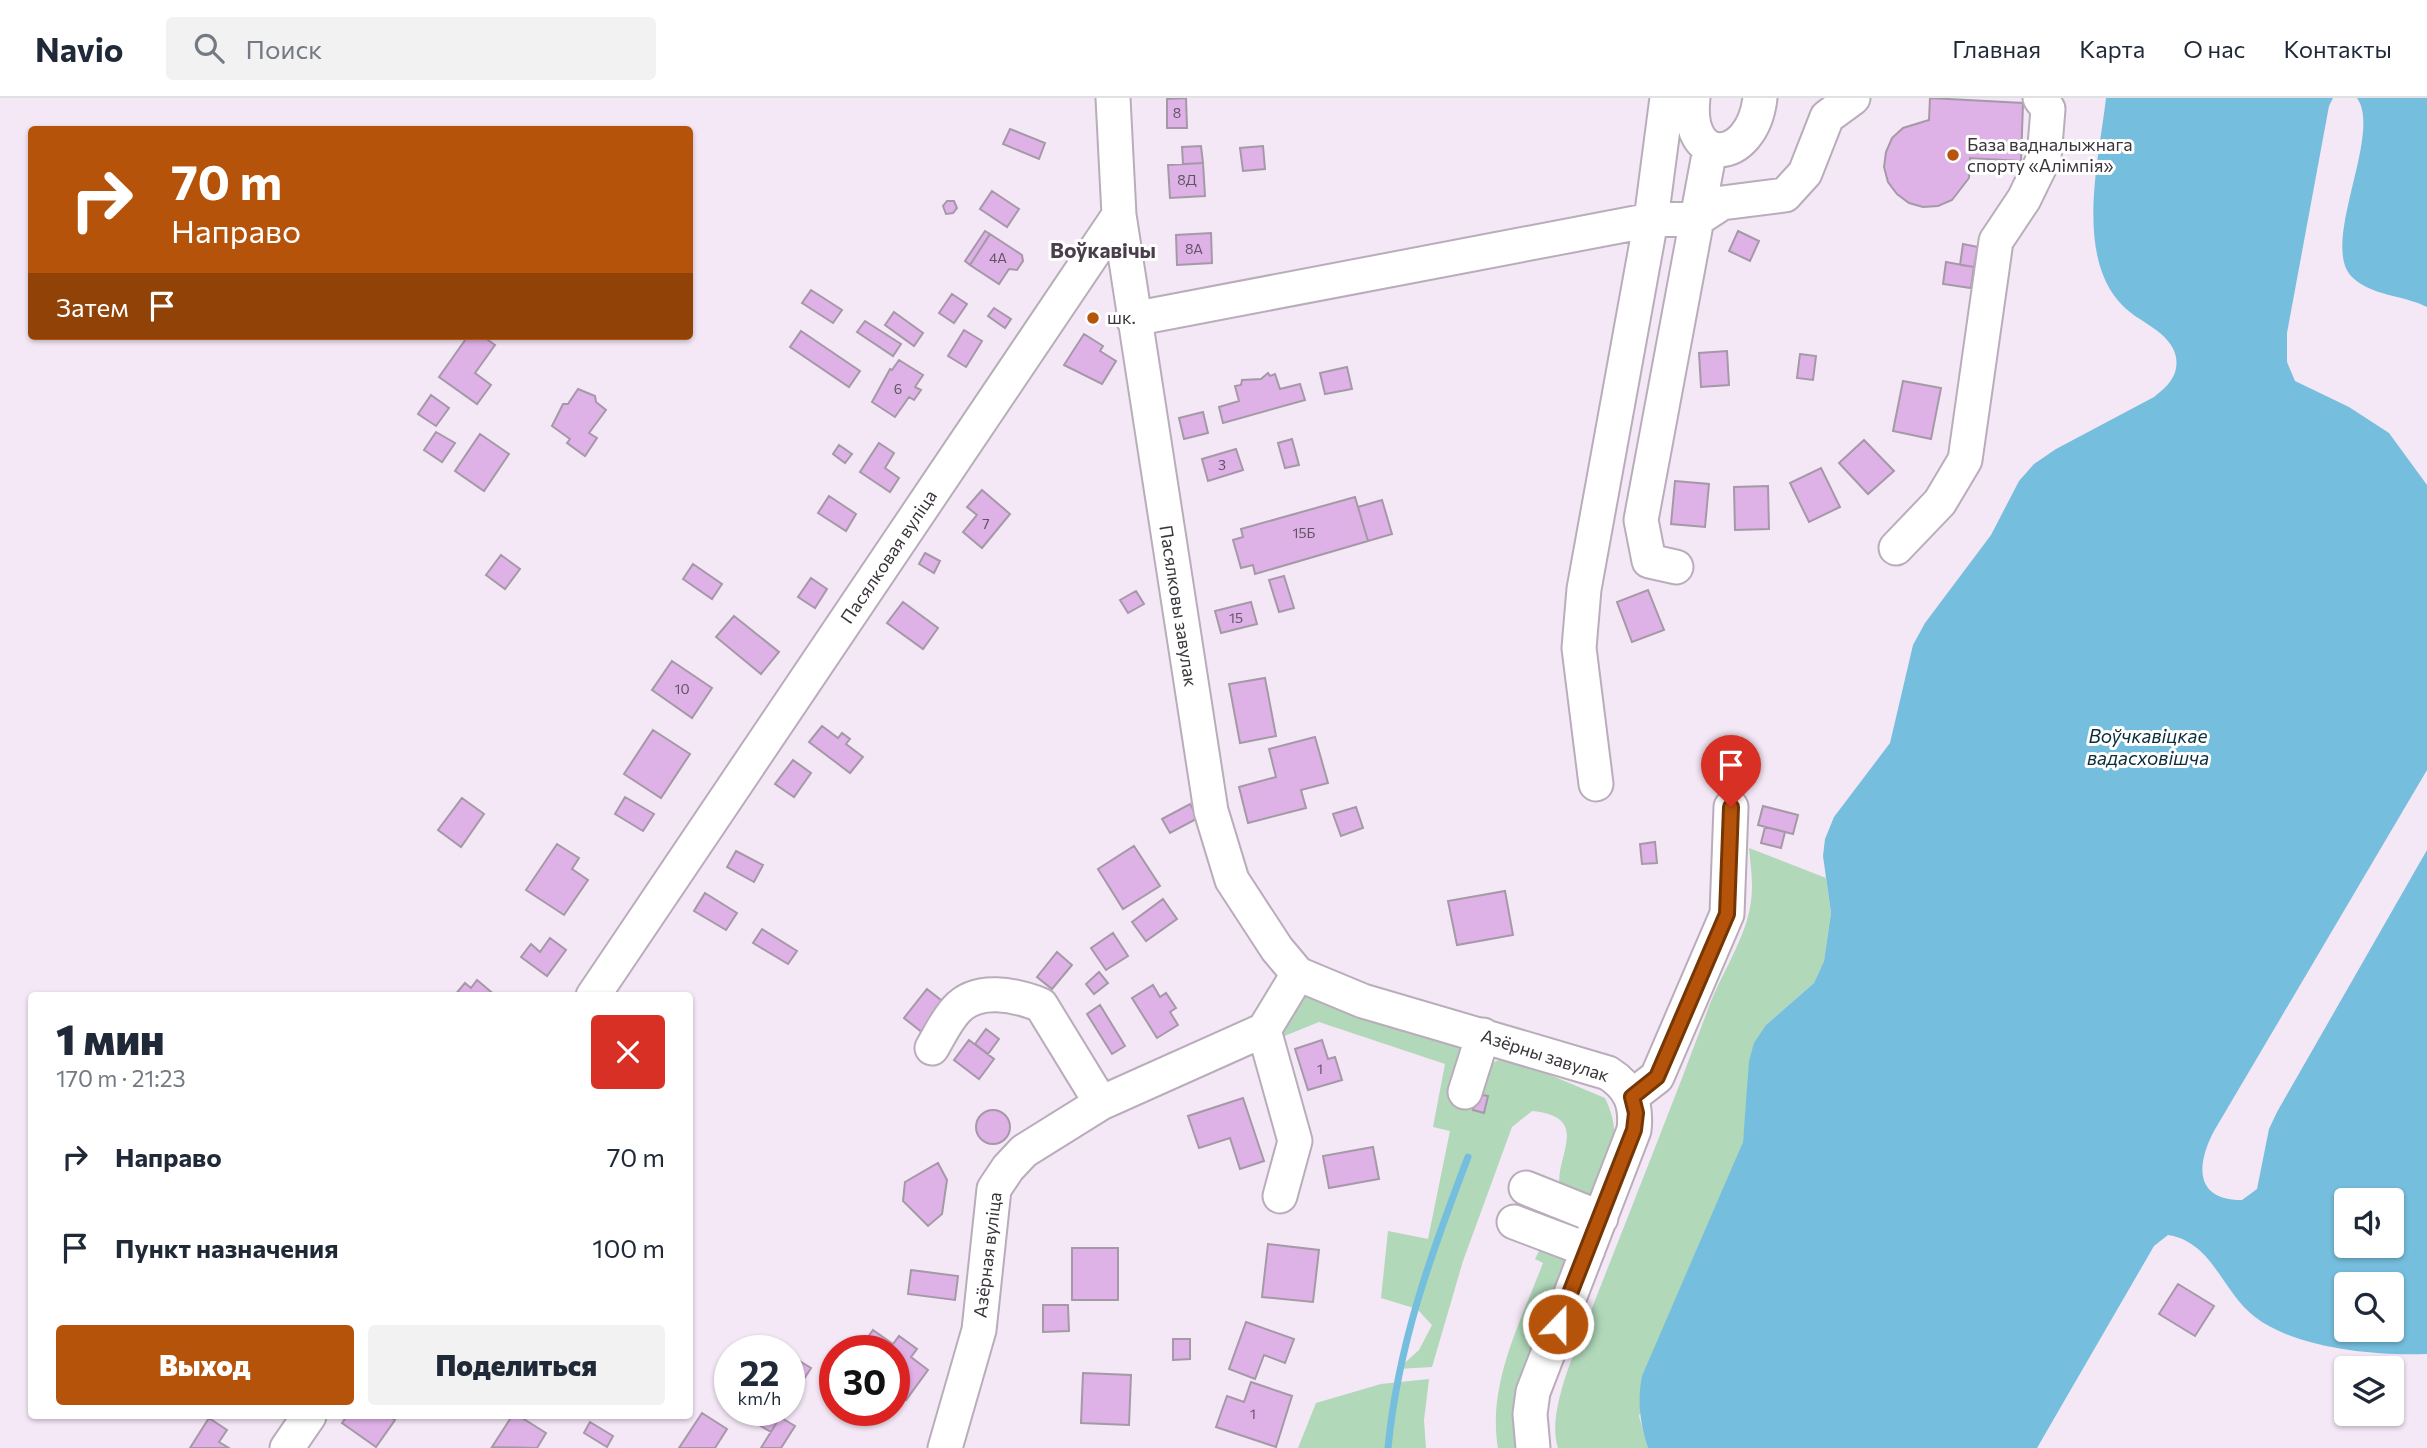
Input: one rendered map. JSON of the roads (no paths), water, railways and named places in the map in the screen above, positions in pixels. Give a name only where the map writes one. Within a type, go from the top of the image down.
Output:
[{"type":"street","points":[[1113,98],[1119,215]]},
{"type":"street","points":[[1596,784],[1579,648],[1584,589],[1651,220],[1667,98]]},
{"type":"street","points":[[1693,98],[1691,114],[1694,130],[1701,142],[1710,149],[1735,148],[1746,139],[1755,123],[1760,98]]},
{"type":"street","points":[[1133,319],[1651,220],[1699,218],[1723,203],[1785,195],[1805,173],[1827,117],[1853,98]]},
{"type":"street","points":[[1896,548],[1940,502],[1965,460],[1996,241],[2024,199],[2044,158],[2048,108],[2039,98]]},
{"type":"street","points":[[1676,567],[1649,561],[1641,520],[1710,149]]},
{"type":"street","name":"Пасялковы завулак","points":[[1119,215],[1211,811],[1231,880],[1277,949],[1298,974]]},
{"type":"street","name":"Пасялковая вуліца","points":[[596,992],[1119,215]]},
{"type":"street","points":[[1533,1448],[1530,1414],[1533,1392],[1634,1130],[1636,1113],[1632,1097],[1657,1077],[1727,914],[1731,807]]},
{"type":"street","points":[[1280,1196],[1295,1141],[1264,1030],[1298,974]]},
{"type":"street","name":"Азёрны завулак","points":[[1298,974],[1363,1001],[1608,1073],[1621,1082],[1632,1097]]},
{"type":"street","points":[[932,1048],[956,1009],[970,1000],[988,996],[1024,998],[1041,1005],[1101,1103]]},
{"type":"street","name":"Азёрная вуліца","points":[[945,1448],[979,1330],[994,1189],[1008,1168],[1024,1151],[1101,1103],[1264,1030]]},
{"type":"street","points":[[1465,1092],[1483,1035]]},
{"type":"street","points":[[1526,1188],[1601,1218]]},
{"type":"street","points":[[1514,1222],[1588,1250]]},
{"type":"street","points":[[286,1448],[307,1419]]},
{"type":"water","name":"Воўчкавіцкае вадасховішча","points":[[2106,98],[2333,98],[2329,106],[2287,333],[2287,362],[2295,381],[2349,407],[2389,433],[2427,485],[2427,770],[2214,1131],[2202,1167],[2207,1187],[2215,1194],[2242,1200],[2257,1189],[2269,1129],[2277,1112],[2427,850],[2427,1354],[2361,1352],[2314,1343],[2272,1328],[2244,1307],[2207,1257],[2196,1247],[2168,1235],[2154,1246],[2037,1448],[1648,1448],[1640,1412],[1642,1376],[1743,1142],[1749,1061],[1754,1043],[1766,1025],[1814,983],[1824,961],[1831,913],[1823,856],[1825,839],[1834,817],[1890,743],[1913,645],[1925,623],[1991,535],[2019,481],[2034,464],[2056,449],[2154,397],[2167,385],[2176,370],[2176,357],[2168,341],[2123,306],[2108,286],[2099,262],[2094,235],[2095,178]]},
{"type":"water","points":[[2357,98],[2427,98],[2427,307],[2368,288],[2352,277],[2344,261],[2346,215],[2363,137],[2363,115]]},
{"type":"waterway","points":[[1388,1448],[1408,1336],[1429,1264],[1468,1157]]},
{"type":"place","name":"База вадналыжнага спорту «Алімпія»","points":[[1953,155]]},
{"type":"place","name":"шк.","points":[[1093,318]]},
{"type":"district","name":"Воўкавічы","points":[[1103,251]]}]
